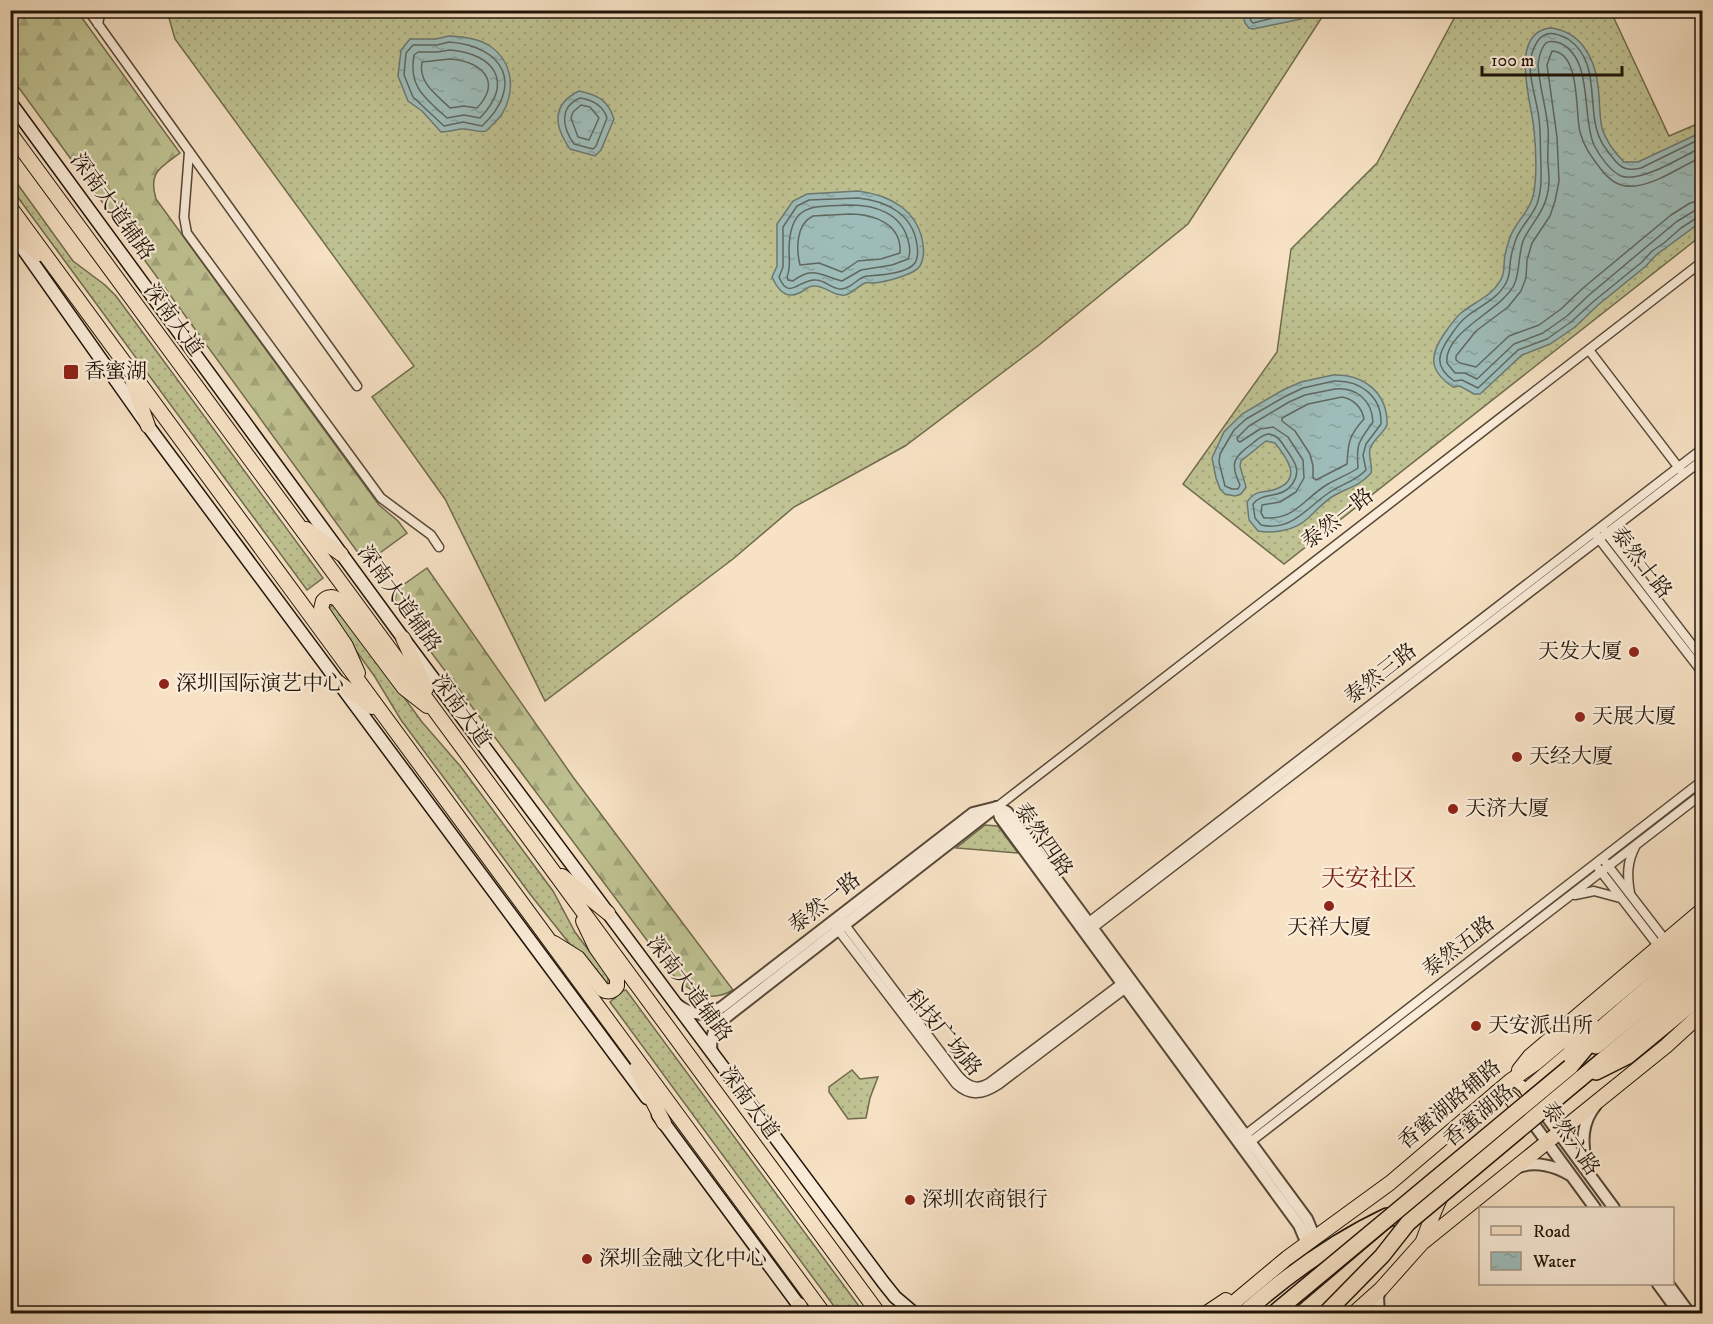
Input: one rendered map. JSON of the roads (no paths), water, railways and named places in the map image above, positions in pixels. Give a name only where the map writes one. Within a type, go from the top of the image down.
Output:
[{"type":"highway","name":"香蜜湖路","points":[[1301,1314],[1575,1073],[1605,1025],[1702,941]]},
{"type":"highway","points":[[1575,1073],[1702,959]]},
{"type":"highway","points":[[1575,1073],[1702,977]]},
{"type":"highway","name":"香蜜湖路","points":[[1273,1314],[1398,1210],[1575,1073],[1610,1066],[1628,1056],[1702,995]]},
{"type":"highway","points":[[1243,1314],[1289,1276],[1326,1250],[1361,1228],[1398,1210]]},
{"type":"highway","points":[[1325,1314],[1382,1256],[1407,1223]]},
{"type":"main road","name":"深南大道辅路","points":[[10,102],[403,638],[712,1053],[883,1282],[895,1297],[915,1314]]},
{"type":"main road","name":"深南大道","points":[[10,134],[879,1314]]},
{"type":"main road","points":[[10,207],[824,1314]]},
{"type":"main road","points":[[10,231],[53,265]]},
{"type":"main road","points":[[10,231],[148,426],[803,1311]]},
{"type":"main road","points":[[126,364],[148,426]]},
{"type":"main road","points":[[296,522],[341,554]]},
{"type":"main road","points":[[368,694],[346,646],[321,609],[323,601],[327,598],[333,597],[338,600],[404,688],[436,712]]},
{"type":"main road","points":[[403,638],[436,712]]},
{"type":"main road","points":[[335,680],[384,717]]},
{"type":"main road","points":[[547,863],[608,913]]},
{"type":"main road","points":[[546,936],[578,958],[603,990],[609,992],[616,988],[617,978],[590,939],[573,899]]},
{"type":"main road","points":[[1510,1081],[1530,1056],[1702,910]]},
{"type":"main road","name":"香蜜湖路辅路","points":[[1220,1314],[1311,1240],[1390,1183],[1510,1081],[1536,1063],[1702,924]]},
{"type":"main road","points":[[1527,1090],[1569,1054],[1582,1035],[1602,1018],[1621,992]]},
{"type":"main road","points":[[1353,1314],[1381,1289],[1422,1243],[1666,1046],[1702,1013]]},
{"type":"main road","points":[[1666,1046],[1702,1025]]},
{"type":"main road","points":[[615,1030],[664,1124]]},
{"type":"main road","points":[[1422,1243],[1441,1192],[1449,1180],[1517,1118],[1517,1107],[1512,1099],[1497,1092]]},
{"type":"main road","points":[[1205,1314],[1250,1288]]},
{"type":"main road","points":[[861,1289],[887,1314]]},
{"type":"street","points":[[88,10],[357,386]]},
{"type":"street","points":[[98,24],[101,10]]},
{"type":"street","points":[[189,152],[184,217],[187,233],[381,498],[431,535],[439,547]]},
{"type":"street","name":"泰然一路","points":[[712,1053],[711,1038],[720,1022],[973,813],[997,807],[1702,262]]},
{"type":"street","points":[[1589,350],[1681,471]]},
{"type":"street","name":"泰然三路","points":[[1087,928],[1681,471],[1702,449]]},
{"type":"street","name":"泰然三路","points":[[1681,471],[1702,460]]},
{"type":"street","name":"泰然十路","points":[[1600,533],[1702,658]]},
{"type":"street","name":"泰然十路","points":[[1600,533],[1702,672]]},
{"type":"street","name":"泰然五路","points":[[1244,1141],[1702,781]]},
{"type":"street","name":"泰然五路","points":[[1244,1141],[1702,794]]},
{"type":"street","name":"泰然四路","points":[[997,807],[1000,817],[1087,928],[1244,1141],[1307,1219],[1311,1240]]},
{"type":"street","points":[[1630,893],[1628,871],[1637,844]]},
{"type":"street","points":[[1603,858],[1630,893],[1663,944]]},
{"type":"street","points":[[1594,864],[1663,944]]},
{"type":"street","points":[[1566,899],[1594,891],[1621,898]]},
{"type":"street","name":"泰然一路","points":[[675,1003],[696,1014],[716,1010],[838,924]]},
{"type":"street","name":"科技广场路","points":[[838,924],[957,1074],[965,1083],[973,1087],[989,1083],[1128,983]]},
{"type":"street","name":"泰然六路","points":[[1510,1081],[1517,1082],[1527,1090],[1613,1207]]},
{"type":"street","name":"泰然六路","points":[[1527,1090],[1523,1102],[1525,1112],[1594,1207]]},
{"type":"street","name":"泰然六路","points":[[1596,1183],[1584,1155],[1584,1128],[1592,1110],[1604,1095]]},
{"type":"street","points":[[1511,1171],[1522,1166],[1542,1164],[1572,1177]]},
{"type":"street","points":[[1659,1285],[1680,1314]]},
{"type":"street","points":[[1669,1285],[1690,1314]]},
{"type":"street","points":[[1379,1314],[1378,1300],[1381,1289]]},
{"type":"water","points":[[1242,10],[1315,11],[1301,19],[1253,29],[1245,23]]},
{"type":"water","points":[[1549,28],[1569,34],[1584,47],[1596,76],[1602,128],[1611,146],[1624,162],[1638,162],[1702,132],[1702,221],[1656,255],[1575,327],[1550,344],[1522,355],[1480,394],[1474,394],[1460,386],[1453,387],[1445,381],[1436,369],[1434,356],[1439,342],[1457,317],[1487,295],[1500,281],[1509,238],[1531,202],[1535,187],[1536,156],[1525,72],[1526,56],[1529,43],[1537,33]]},
{"type":"water","points":[[449,36],[470,38],[485,43],[498,53],[508,68],[510,87],[506,105],[500,116],[486,131],[464,129],[441,132],[422,111],[408,101],[398,76],[401,50],[410,39],[436,39]]},
{"type":"water","points":[[579,91],[601,99],[609,107],[614,119],[601,150],[595,156],[570,149],[558,124],[560,109],[570,97]]},
{"type":"water","points":[[858,191],[881,196],[901,206],[909,213],[920,232],[923,244],[920,266],[899,278],[865,283],[845,295],[815,286],[810,286],[794,295],[782,292],[772,277],[777,266],[777,224],[793,201],[807,194]]},
{"type":"water","points":[[1333,375],[1355,378],[1364,382],[1379,395],[1383,404],[1387,425],[1370,449],[1371,473],[1359,483],[1331,497],[1297,526],[1277,531],[1258,531],[1249,520],[1247,502],[1257,493],[1284,485],[1291,474],[1288,462],[1275,443],[1266,441],[1241,461],[1240,466],[1246,487],[1241,494],[1235,496],[1225,494],[1220,489],[1216,478],[1212,458],[1224,432],[1242,414],[1283,390],[1301,382]]},
{"type":"place","name":"香蜜湖","points":[[71,372]]},
{"type":"place","name":"天发大厦","points":[[1634,652]]},
{"type":"place","name":"深圳国际演艺中心","points":[[164,684]]},
{"type":"place","name":"天展大厦","points":[[1580,717]]},
{"type":"place","name":"天经大厦","points":[[1517,757]]},
{"type":"place","name":"天济大厦","points":[[1453,809]]},
{"type":"place","name":"天祥大厦","points":[[1329,906]]},
{"type":"place","name":"天安派出所","points":[[1476,1026]]},
{"type":"place","name":"深圳农商银行","points":[[910,1200]]},
{"type":"place","name":"深圳金融文化中心","points":[[587,1259]]},
{"type":"district","name":"天安社区","points":[[1369,879]]}]
